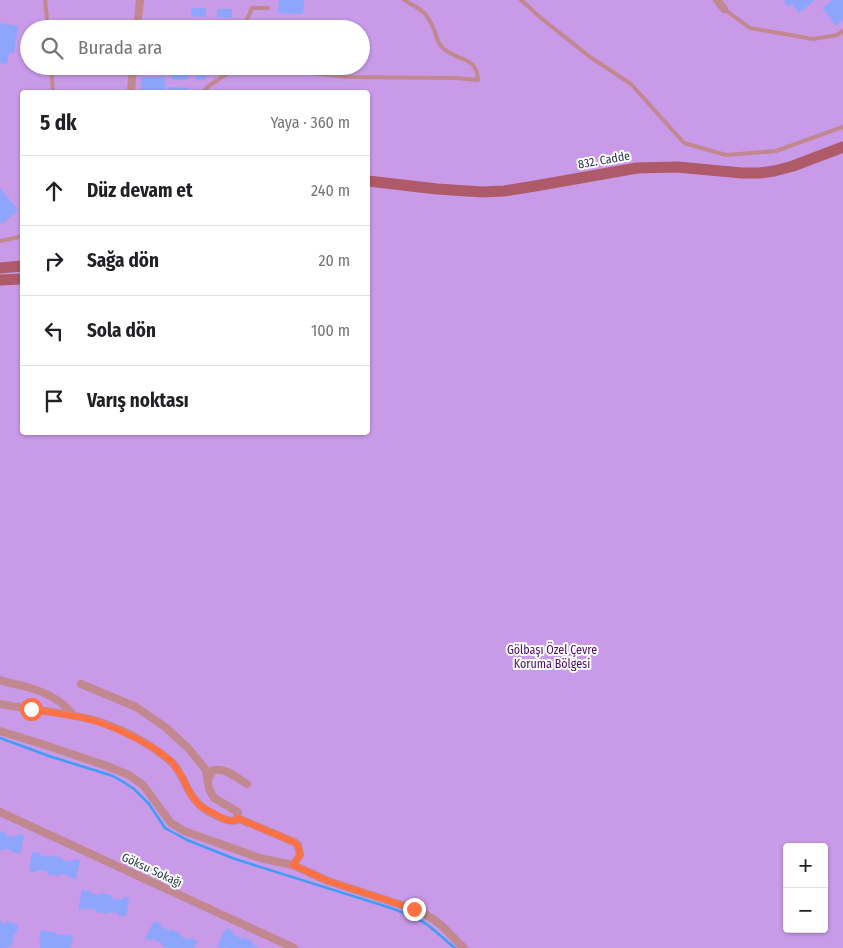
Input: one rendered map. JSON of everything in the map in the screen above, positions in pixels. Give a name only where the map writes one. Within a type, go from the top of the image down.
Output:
[{"type":"street","points":[[138,20],[140,0]]},
{"type":"street","points":[[717,0],[724,9]]},
{"type":"street","points":[[131,90],[132,75]]},
{"type":"street","name":"832. Cadde","points":[[370,181],[482,192],[504,191],[637,168],[677,167],[760,173],[793,166],[843,146]]},
{"type":"street","points":[[0,268],[20,266]]},
{"type":"street","points":[[0,280],[20,279]]},
{"type":"street","points":[[0,680],[44,693],[69,709],[74,716]]},
{"type":"street","points":[[0,704],[74,716],[114,728],[155,749],[171,761],[181,775],[191,795],[200,806],[228,821],[235,821],[238,812],[214,798],[206,770],[188,748],[165,727],[136,707],[81,684]]},
{"type":"street","points":[[0,731],[129,775],[143,785],[171,824],[184,831],[260,858],[293,865],[328,881],[414,909],[426,915],[446,930],[464,948]]},
{"type":"street","points":[[208,780],[212,771],[220,769],[247,784]]},
{"type":"street","name":"Göksu Sokağı","points":[[0,812],[294,948]]},
{"type":"street","points":[[237,818],[294,842],[298,846],[300,855],[293,865]]},
{"type":"lane","points":[[46,0],[47,20]]},
{"type":"lane","points":[[338,75],[478,80],[478,72],[473,64],[451,54],[440,46],[432,24],[425,12],[404,0]]},
{"type":"lane","points":[[521,0],[590,57],[631,84],[684,143],[726,155],[776,151],[843,127]]},
{"type":"lane","points":[[247,20],[252,8],[268,8]]},
{"type":"lane","points":[[724,9],[750,28],[813,39],[837,35],[843,31]]},
{"type":"lane","points":[[52,75],[53,90]]},
{"type":"lane","points":[[205,90],[223,76]]},
{"type":"lane","points":[[0,241],[20,236]]},
{"type":"green space","name":"Gölbaşı Özel Çevre Koruma Bölgesi","points":[[0,0],[843,0],[843,948],[0,948]]},
{"type":"building","points":[[279,0],[304,0],[303,14],[278,13]]},
{"type":"building","points":[[786,0],[815,0],[799,13],[792,4],[788,7],[784,2]]},
{"type":"building","points":[[832,0],[843,0],[843,20],[836,26],[822,8]]},
{"type":"building","points":[[191,8],[206,8],[206,17],[191,16]]},
{"type":"building","points":[[217,9],[232,9],[232,18],[217,17]]},
{"type":"building","points":[[0,23],[18,26],[14,53],[9,53],[7,64],[0,63]]},
{"type":"building","points":[[172,75],[189,75],[187,80],[172,80]]},
{"type":"building","points":[[196,75],[206,75],[206,80],[196,80]]},
{"type":"building","points":[[141,77],[165,77],[165,90],[141,90]]},
{"type":"building","points":[[168,87],[189,88],[189,90],[168,90]]},
{"type":"building","points":[[0,188],[18,210],[2,224],[0,222]]},
{"type":"building","points":[[0,831],[6,833],[5,835],[16,837],[17,834],[24,835],[20,854],[12,852],[12,850],[0,850]]},
{"type":"building","points":[[32,852],[72,862],[73,859],[80,860],[76,879],[68,877],[68,875],[47,874],[47,871],[29,871]]},
{"type":"building","points":[[82,890],[100,895],[100,893],[111,895],[111,898],[122,900],[123,897],[129,898],[126,917],[117,915],[118,913],[109,912],[109,914],[86,908],[85,910],[78,909]]},
{"type":"building","points":[[0,920],[2,921],[1,923],[5,924],[5,921],[18,924],[12,946],[8,946],[8,948],[0,948]]},
{"type":"building","points":[[154,921],[170,931],[171,929],[181,934],[180,936],[198,941],[194,948],[168,948],[162,946],[163,944],[153,939],[152,941],[145,938]]},
{"type":"building","points":[[226,928],[242,939],[243,937],[253,942],[252,944],[260,948],[228,948],[225,946],[222,948],[217,946]]},
{"type":"building","points":[[41,930],[57,933],[56,935],[60,936],[60,934],[73,936],[71,947],[40,948]]},
{"type":"waterway","points":[[0,738],[113,776],[134,789],[149,804],[165,828],[187,840],[235,859],[417,918],[455,948]]},
{"type":"route","points":[[31,709],[95,721],[137,739],[171,761],[181,775],[191,795],[200,806],[228,821],[235,821],[237,818],[294,842],[298,846],[300,855],[293,865],[328,881],[414,909]]}]
